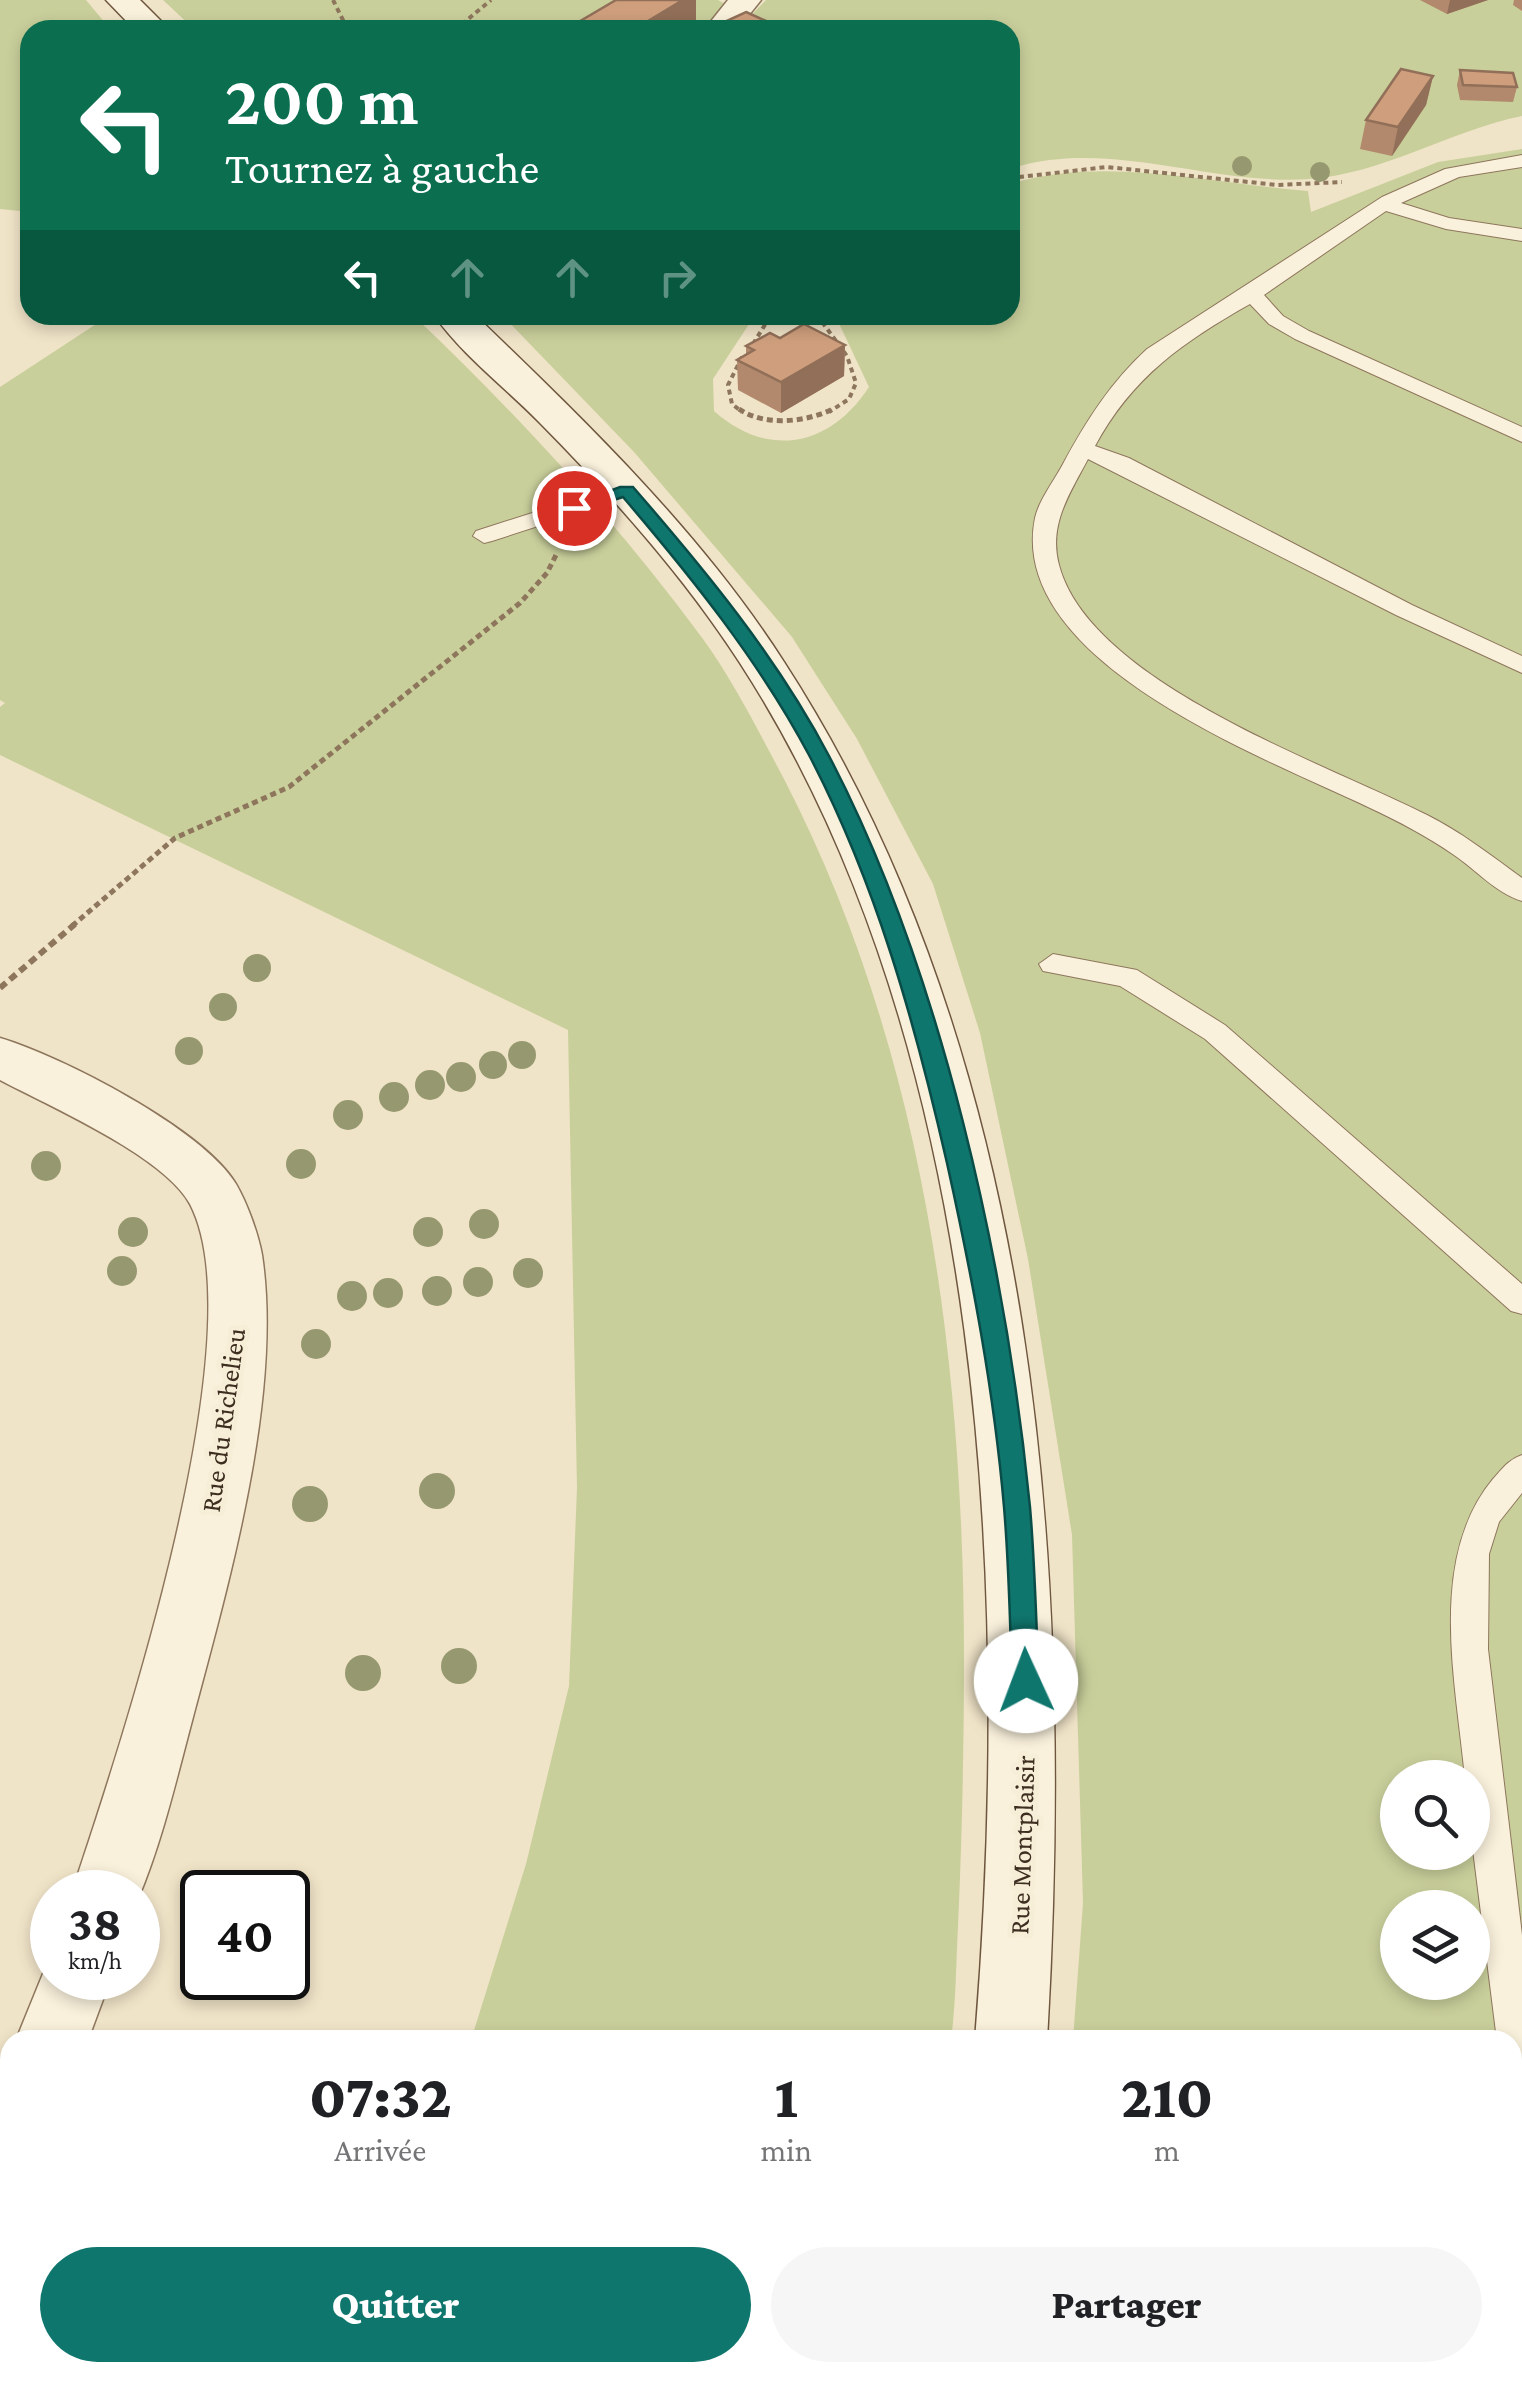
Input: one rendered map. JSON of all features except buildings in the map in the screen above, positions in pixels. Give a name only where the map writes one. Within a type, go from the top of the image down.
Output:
[{"type":"street","points":[[122,0],[143,20]]},
{"type":"street","points":[[728,20],[745,0]]},
{"type":"street","name":"Rue Montplaisir","points":[[464,325],[626,490],[727,612],[819,756],[890,917],[955,1139],[1000,1370],[1022,1590],[1026,1778],[1012,2030]]},
{"type":"street","name":"Rue du Richelieu","points":[[0,1057],[182,1159],[217,1198],[234,1244],[238,1321],[210,1519],[171,1680],[113,1870]]},
{"type":"street","points":[[56,2030],[67,2000]]},
{"type":"lane","points":[[1522,161],[1446,173],[1344,225],[1140,367],[1116,396],[1047,515],[1046,536],[1048,568],[1079,626],[1167,698],[1424,824],[1522,892]]},
{"type":"lane","points":[[1386,204],[1446,222],[1522,236]]},
{"type":"lane","points":[[1250,293],[1276,320],[1302,335],[1522,435]]},
{"type":"lane","points":[[1084,450],[1122,463],[1404,610],[1522,664]]},
{"type":"lane","points":[[484,536],[626,490]]},
{"type":"lane","points":[[1053,964],[1127,977],[1214,1032],[1522,1302]]},
{"type":"lane","points":[[1515,2030],[1490,1835],[1472,1649],[1472,1554],[1484,1516],[1522,1469]]},
{"type":"path","points":[[467,20],[491,0]]},
{"type":"path","points":[[1020,177],[1106,167],[1278,185],[1350,181]]},
{"type":"path","points":[[764,325],[732,370],[728,386],[729,400],[737,410],[770,421],[811,418],[852,395],[856,382],[850,365],[824,325]]},
{"type":"path","points":[[0,988],[175,838],[290,786],[520,604],[547,573],[556,554],[557,540],[548,517]]},
{"type":"green space","points":[[0,0],[86,0],[103,20],[20,20],[20,211],[0,209]]},
{"type":"green space","points":[[163,0],[718,0],[731,7],[719,20],[184,20]]},
{"type":"green space","points":[[766,0],[1522,0],[1522,116],[1363,169],[1309,179],[1234,176],[1083,158],[1020,167],[1020,20],[747,20]]},
{"type":"green space","points":[[1522,149],[1522,2030],[1074,2030],[1083,1903],[1072,1535],[1028,1259],[980,1033],[933,884],[857,739],[792,637],[634,452],[512,325],[748,325],[713,379],[714,411],[756,436],[797,439],[836,423],[869,387],[840,325],[1020,325],[1020,182],[1083,172],[1120,172],[1308,191],[1311,212],[1438,162]]},
{"type":"green space","points":[[95,325],[423,325],[601,511],[670,595],[714,655],[746,708],[832,882],[871,989],[902,1098],[926,1208],[944,1321],[956,1434],[964,1661],[961,1860],[952,2030],[474,2030],[526,1864],[569,1686],[577,1488],[568,1030],[0,755],[0,707],[5,703],[0,700],[0,387]]},
{"type":"route","points":[[574,508],[626,490],[696,571],[761,660],[819,756],[890,917],[933,1054],[988,1293],[1017,1507],[1026,1681]]}]
